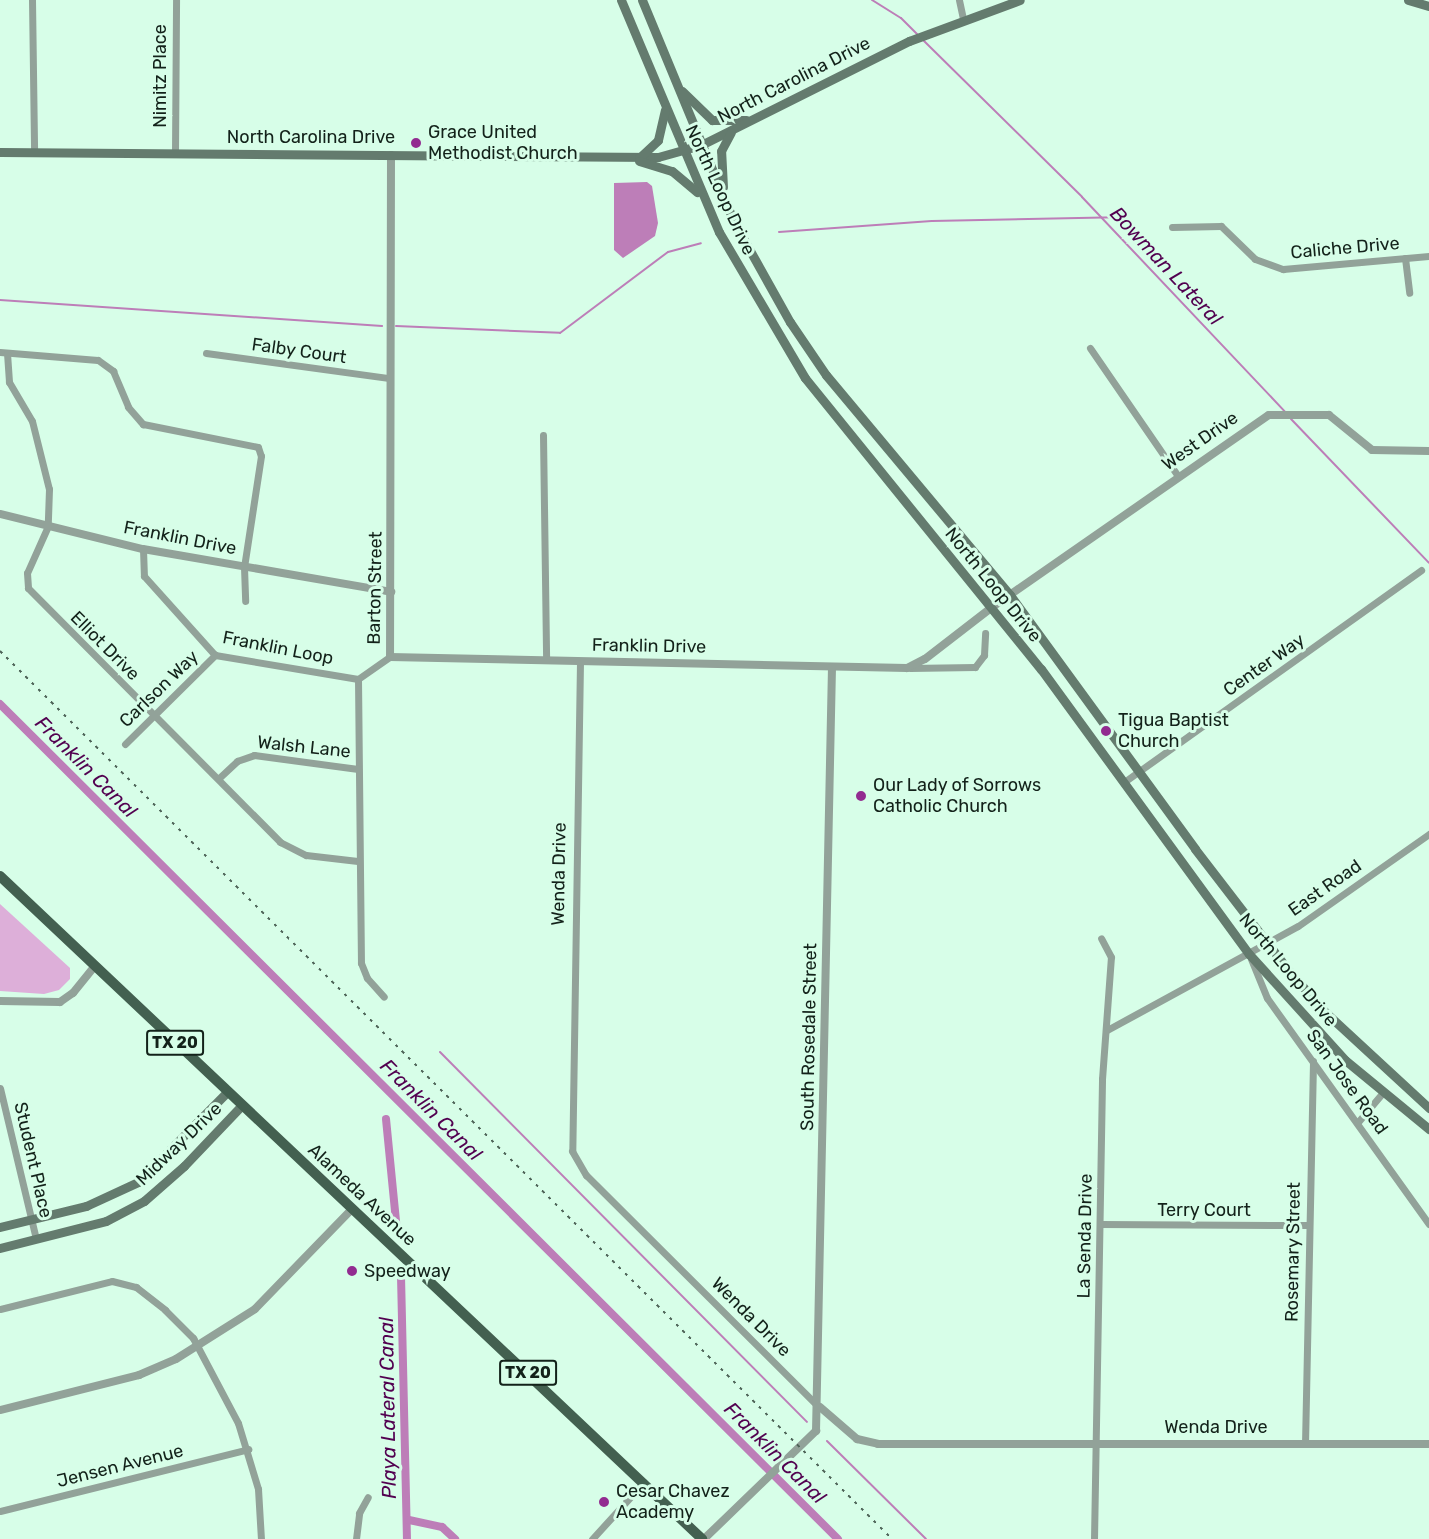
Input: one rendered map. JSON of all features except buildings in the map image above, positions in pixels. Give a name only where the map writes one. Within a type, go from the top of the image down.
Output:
[{"type":"main road","name":"North Loop Drive","points":[[621,0],[682,152],[704,200],[773,330],[879,475],[991,608],[1124,782],[1249,954],[1303,1017],[1382,1093],[1429,1129]]},
{"type":"main road","name":"North Loop Drive","points":[[642,0],[725,201],[790,321],[826,375],[1010,595],[1269,943],[1325,1012],[1429,1108]]},
{"type":"main road","name":"North Carolina Drive","points":[[0,152],[628,158],[682,152],[701,145],[909,41],[963,18],[1020,0]]},
{"type":"main road","points":[[1408,0],[1429,6]]},
{"type":"main road","points":[[678,86],[712,120],[751,120]]},
{"type":"main road","points":[[639,158],[658,140],[665,110]]},
{"type":"main road","points":[[725,201],[721,151],[734,128]]},
{"type":"main road","points":[[628,158],[672,171],[704,200]]},
{"type":"main road","points":[[773,330],[790,321]]},
{"type":"main road","name":"Alameda Avenue","points":[[0,876],[703,1539]]},
{"type":"main road","name":"Midway Drive","points":[[0,1227],[110,1197],[138,1182],[227,1092]]},
{"type":"main road","name":"Midway Drive","points":[[0,1248],[106,1221],[144,1201],[184,1166],[242,1105]]},
{"type":"street","points":[[32,0],[34,152]]},
{"type":"street","name":"Nimitz Place","points":[[175,153],[176,0]]},
{"type":"street","points":[[958,0],[963,18]]},
{"type":"street","name":"Barton Street","points":[[358,679],[390,657],[391,155]]},
{"type":"street","name":"Caliche Drive","points":[[1172,227],[1221,226],[1255,259],[1282,269],[1429,256]]},
{"type":"street","points":[[1405,258],[1409,293]]},
{"type":"street","points":[[1090,348],[1178,476]]},
{"type":"street","points":[[4,353],[98,360],[113,371],[128,407],[143,424],[258,447],[261,456],[244,567],[245,601]]},
{"type":"street","name":"Elliot Drive","points":[[4,353],[9,382],[32,421],[49,489],[48,526],[27,573],[28,588],[286,847],[306,855],[358,861]]},
{"type":"street","name":"Falby Court","points":[[206,353],[389,378]]},
{"type":"street","name":"West Drive","points":[[1010,595],[1260,419],[1279,413],[1312,414],[1339,419],[1372,450],[1429,451]]},
{"type":"street","points":[[543,435],[546,660]]},
{"type":"street","name":"Franklin Drive","points":[[0,514],[143,549],[391,592]]},
{"type":"street","name":"Franklin Loop","points":[[143,549],[144,576],[215,655],[358,679]]},
{"type":"street","name":"Center Way","points":[[1124,782],[1421,570]]},
{"type":"street","points":[[908,668],[925,659],[1010,595]]},
{"type":"street","name":"Franklin Drive","points":[[390,657],[832,667],[975,667],[984,655],[985,633]]},
{"type":"street","name":"Carlson Way","points":[[124,744],[215,655]]},
{"type":"street","name":"Wenda Drive","points":[[580,662],[572,1151],[586,1175],[820,1407],[867,1443],[1429,1444]]},
{"type":"street","name":"South Rosedale Street","points":[[703,1539],[816,1431],[820,1407],[832,667]]},
{"type":"street","points":[[358,679],[358,861],[361,963],[367,978],[384,997]]},
{"type":"street","name":"Walsh Lane","points":[[219,778],[237,761],[254,754],[358,769]]},
{"type":"street","name":"East Road","points":[[1107,1030],[1269,943],[1429,834]]},
{"type":"street","name":"La Senda Drive","points":[[1094,1539],[1103,1058],[1107,1030],[1111,954],[1101,938]]},
{"type":"street","name":"San Jose Road","points":[[1249,954],[1267,998],[1429,1224]]},
{"type":"street","points":[[0,1001],[60,1002],[73,993],[96,966]]},
{"type":"street","name":"Rosemary Street","points":[[1305,1444],[1313,1061]]},
{"type":"street","name":"Student Place","points":[[0,1088],[36,1239]]},
{"type":"street","points":[[1358,1122],[1382,1093]]},
{"type":"street","points":[[0,1410],[139,1375],[198,1347],[255,1309],[352,1209]]},
{"type":"street","name":"Terry Court","points":[[1100,1224],[1308,1225]]},
{"type":"street","points":[[0,1309],[120,1282],[148,1295],[186,1330],[198,1347],[248,1449],[261,1505],[261,1539]]},
{"type":"street","name":"Jensen Avenue","points":[[0,1511],[248,1449]]},
{"type":"street","points":[[592,1539],[644,1482]]},
{"type":"street","points":[[356,1539],[359,1513],[368,1497]]},
{"type":"shaded area","points":[[647,182],[652,186],[658,223],[655,236],[623,258],[614,250],[614,183]]},
{"type":"shaded area","points":[[0,904],[70,968],[70,979],[59,990],[44,994],[0,991]]},
{"type":"waterway","name":"Bowman Lateral","points":[[872,0],[901,18],[917,34]]},
{"type":"waterway","name":"Bowman Lateral","points":[[923,40],[1082,197],[1285,412]]},
{"type":"waterway","points":[[779,232],[932,221],[1116,217]]},
{"type":"waterway","points":[[396,326],[560,333],[668,252],[701,243]]},
{"type":"waterway","points":[[0,300],[382,326]]},
{"type":"waterway","name":"Bowman Lateral","points":[[1291,419],[1429,563]]},
{"type":"waterway","name":"Franklin Canal","points":[[0,704],[838,1539]]},
{"type":"waterway","points":[[440,1052],[807,1422]]},
{"type":"waterway","name":"Playa Lateral Canal","points":[[386,1119],[397,1231]]},
{"type":"waterway","name":"Playa Lateral Canal","points":[[401,1276],[407,1539]]},
{"type":"waterway","points":[[827,1441],[926,1539]]},
{"type":"waterway","points":[[409,1520],[442,1527],[455,1539]]},
{"type":"railway","points":[[0,651],[892,1539]]},
{"type":"place","name":"Grace United Methodist Church","points":[[416,143]]},
{"type":"place","name":"Tigua Baptist Church","points":[[1106,731]]},
{"type":"place","name":"Our Lady of Sorrows Catholic Church","points":[[861,796]]},
{"type":"place","name":"Speedway","points":[[352,1271]]},
{"type":"place","name":"Cesar Chavez Academy","points":[[604,1502]]}]
